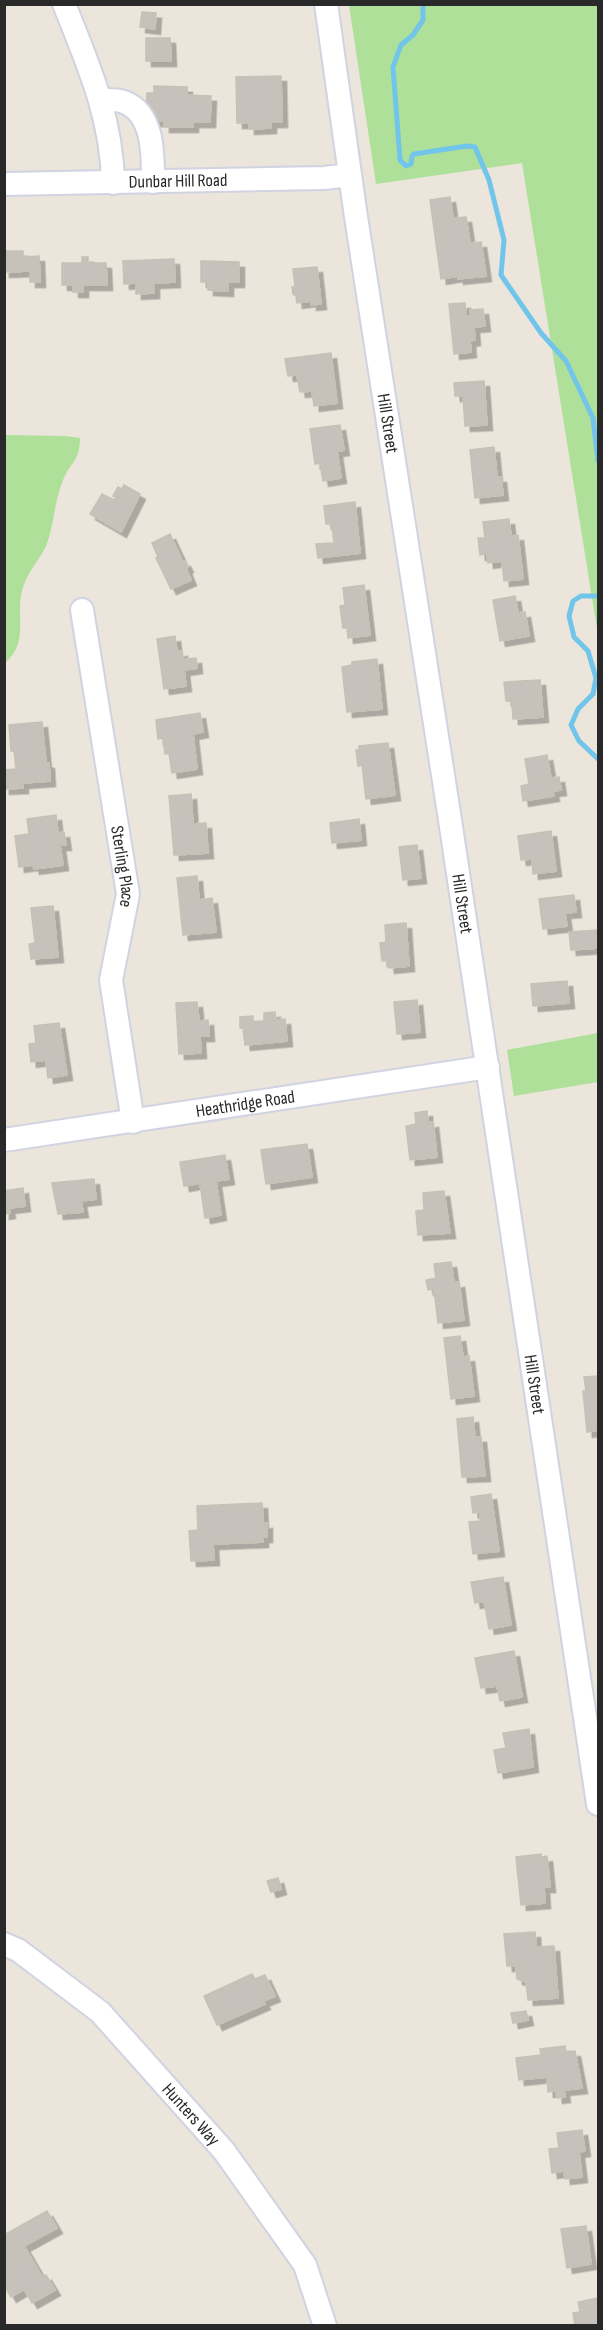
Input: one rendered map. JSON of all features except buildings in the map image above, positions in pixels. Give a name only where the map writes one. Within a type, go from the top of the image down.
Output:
[{"type":"street","points":[[64,4],[101,100],[112,155],[113,183]]},
{"type":"street","name":"Hill Street","points":[[326,4],[350,175],[488,1067],[598,1804]]},
{"type":"street","points":[[101,100],[122,101],[137,111],[144,122],[153,149],[153,182]]},
{"type":"street","name":"Dunbar Hill Road","points":[[4,184],[324,178],[350,175]]},
{"type":"street","name":"Sterling Place","points":[[82,609],[128,894],[111,980],[132,1122]]},
{"type":"street","name":"Heathridge Road","points":[[4,1140],[488,1067]]},
{"type":"street","name":"Hunters Way","points":[[4,1944],[18,1950],[100,2012],[225,2151],[306,2265],[325,2325]]},
{"type":"green space","points":[[349,5],[598,5],[598,635],[522,163],[376,184]]},
{"type":"green space","points":[[5,435],[80,438],[80,446],[60,488],[46,546],[25,582],[20,604],[18,644],[5,663]]},
{"type":"green space","points":[[598,1033],[598,1082],[514,1096],[507,1050]]},
{"type":"waterway","points":[[423,5],[423,20],[413,35],[401,45],[393,67],[400,160],[406,166],[411,164],[414,154],[467,146],[475,147],[489,180],[504,240],[501,275],[541,333],[566,361],[593,418],[598,461]]},
{"type":"waterway","points":[[598,596],[581,596],[573,601],[569,616],[574,637],[588,651],[596,678],[593,694],[578,709],[571,725],[579,741],[598,759]]}]
